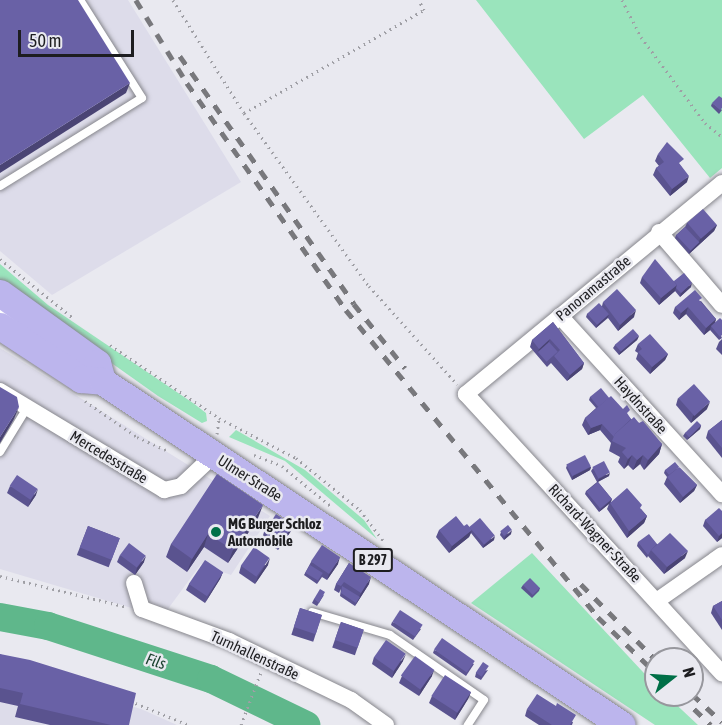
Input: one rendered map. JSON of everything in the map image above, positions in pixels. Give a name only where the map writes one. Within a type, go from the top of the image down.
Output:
[{"type":"main road","name":"B 297","points":[[0,293],[97,363],[102,381],[81,379],[0,326]]},
{"type":"main road","name":"Ulmer Straße","points":[[0,310],[102,381],[207,463],[531,665],[622,725]]},
{"type":"street","name":"Panoramastraße","points":[[466,394],[659,232],[722,183]]},
{"type":"street","points":[[659,232],[722,305]]},
{"type":"street","name":"Haydnstraße","points":[[560,316],[722,494]]},
{"type":"street","name":"Mercedesstraße","points":[[0,391],[164,490],[181,486],[207,463]]},
{"type":"street","name":"Richard-Wagner-Straße","points":[[466,394],[658,600],[722,673]]},
{"type":"street","points":[[658,600],[722,555]]},
{"type":"street","points":[[134,583],[142,609]]},
{"type":"street","name":"Turnhallenstraße","points":[[142,609],[229,641],[351,700],[386,725]]},
{"type":"lane","points":[[0,186],[142,98],[80,0]]},
{"type":"lane","points":[[0,452],[27,408]]},
{"type":"lane","points":[[312,612],[390,634],[484,700],[468,725]]},
{"type":"path","points":[[173,0],[244,113],[369,286],[466,394]]},
{"type":"path","points":[[244,113],[424,10],[419,0]]},
{"type":"path","points":[[622,0],[641,37],[705,123],[722,137]]},
{"type":"path","points":[[0,259],[77,321]]},
{"type":"path","points":[[104,341],[219,418],[296,458],[360,510],[391,551]]},
{"type":"path","points":[[77,393],[137,437],[207,463]]},
{"type":"path","points":[[0,576],[142,609]]},
{"type":"path","points":[[241,725],[260,675]]},
{"type":"path","points":[[120,698],[189,725]]},
{"type":"shaded area","points":[[0,0],[128,0],[241,182],[52,295],[0,251]]},
{"type":"shaded area","points":[[0,348],[270,516],[231,575],[201,564],[162,617],[0,569]]},
{"type":"shaded area","points":[[0,667],[141,709],[177,725],[0,725]]},
{"type":"green space","points":[[476,0],[722,0],[722,168],[710,178],[643,95],[584,139]]},
{"type":"green space","points":[[0,264],[48,305],[193,403],[206,413],[207,421],[202,423],[158,396],[24,301],[0,282]]},
{"type":"green space","points":[[236,430],[305,470],[364,520],[377,539],[285,461],[229,437]]},
{"type":"green space","points":[[532,553],[644,673],[644,707],[679,707],[698,725],[655,725],[471,603]]},
{"type":"building","points":[[0,0],[78,0],[130,83],[0,165]]},
{"type":"building","points":[[719,96],[722,98],[720,110],[712,103]]},
{"type":"building","points":[[667,142],[684,159],[679,163],[689,176],[672,189],[656,168],[664,162],[658,154]]},
{"type":"building","points":[[703,209],[717,225],[701,239],[687,223]]},
{"type":"building","points":[[685,227],[699,242],[691,251],[676,235]]},
{"type":"building","points":[[655,259],[677,285],[661,298],[642,277]]},
{"type":"building","points":[[684,273],[692,283],[681,293],[674,281]]},
{"type":"building","points":[[617,289],[636,310],[620,325],[603,302]]},
{"type":"building","points":[[695,290],[702,298],[699,300],[716,319],[706,328],[688,307],[681,313],[675,307]]},
{"type":"building","points":[[599,303],[609,314],[597,325],[587,314]]},
{"type":"building","points":[[720,318],[722,335],[720,337],[711,326]]},
{"type":"building","points":[[553,322],[584,363],[570,375],[554,356],[560,350],[550,339],[539,349],[532,340]]},
{"type":"building","points":[[633,329],[639,336],[621,352],[615,345]]},
{"type":"building","points":[[650,334],[668,354],[652,367],[638,352],[642,349],[638,344]]},
{"type":"building","points":[[549,342],[558,352],[547,362],[538,352]]},
{"type":"building","points":[[694,384],[710,402],[694,416],[678,398]]},
{"type":"building","points":[[0,387],[17,397],[19,407],[0,437]]},
{"type":"building","points":[[601,388],[609,398],[598,407],[590,397]]},
{"type":"building","points":[[611,396],[623,409],[627,405],[630,410],[627,413],[631,419],[614,437],[602,424],[591,428],[585,418]]},
{"type":"building","points":[[634,417],[639,423],[643,421],[662,444],[648,460],[643,455],[637,460],[632,455],[628,459],[622,452],[626,448],[612,441],[615,434]]},
{"type":"building","points":[[722,420],[722,448],[708,431]]},
{"type":"building","points":[[697,421],[701,425],[689,437],[685,433]]},
{"type":"building","points":[[585,455],[591,467],[572,476],[566,465]]},
{"type":"building","points":[[604,461],[610,473],[598,478],[592,467]]},
{"type":"building","points":[[675,462],[680,468],[669,475],[665,470]]},
{"type":"building","points":[[679,467],[697,485],[683,497],[667,477]]},
{"type":"building","name":"MG Burger Schloz Automobile","points":[[217,474],[263,505],[233,550],[208,534],[192,559],[171,544]]},
{"type":"building","points":[[17,475],[38,489],[30,500],[10,486]]},
{"type":"building","points":[[598,482],[612,499],[600,509],[586,491]]},
{"type":"building","points":[[627,488],[642,505],[640,508],[647,516],[629,531],[610,503]]},
{"type":"building","points":[[719,508],[722,511],[722,533],[719,536],[705,520]]},
{"type":"building","points":[[276,514],[293,525],[281,543],[264,532]]},
{"type":"building","points":[[456,516],[464,526],[467,524],[472,530],[452,546],[439,530]]},
{"type":"building","points":[[480,518],[495,536],[484,545],[469,527]]},
{"type":"building","points":[[508,525],[512,530],[504,536],[500,531]]},
{"type":"building","points":[[88,526],[120,538],[111,560],[80,547]]},
{"type":"building","points":[[670,533],[688,551],[667,567],[651,550]]},
{"type":"building","points":[[649,534],[657,544],[648,555],[638,542]]},
{"type":"building","points":[[129,543],[146,556],[137,568],[120,555]]},
{"type":"building","points":[[322,545],[340,557],[329,574],[311,562]]},
{"type":"building","points":[[254,547],[270,558],[256,577],[241,566]]},
{"type":"building","points":[[205,560],[223,572],[207,596],[189,584]]},
{"type":"building","points":[[349,563],[371,577],[361,593],[344,582],[341,586],[336,584]]},
{"type":"building","points":[[310,565],[323,573],[318,581],[305,573]]},
{"type":"building","points":[[530,578],[540,588],[533,595],[523,585]]},
{"type":"building","points":[[342,586],[360,597],[356,603],[341,593]]},
{"type":"building","points":[[320,589],[325,592],[319,603],[314,599]]},
{"type":"building","points":[[722,601],[722,620],[713,606]]},
{"type":"building","points":[[300,608],[322,615],[316,634],[294,627]]},
{"type":"building","points":[[400,610],[423,625],[415,636],[392,622]]},
{"type":"building","points":[[341,622],[364,630],[358,648],[335,640]]},
{"type":"building","points":[[442,638],[475,661],[467,672],[434,649]]},
{"type":"building","points":[[386,640],[406,654],[394,671],[374,657]]},
{"type":"building","points":[[0,654],[30,660],[136,693],[129,725],[111,725],[20,704],[23,693],[0,688]]},
{"type":"building","points":[[415,656],[434,670],[420,690],[401,675]]},
{"type":"building","points":[[483,662],[489,666],[482,677],[476,673]]},
{"type":"building","points":[[445,675],[471,692],[457,713],[431,696]]},
{"type":"building","points":[[537,694],[576,715],[570,725],[552,725],[527,709]]},
{"type":"waterway","name":"Fils","points":[[0,617],[48,626],[211,679],[306,725]]},
{"type":"railway","points":[[136,0],[187,83],[346,310],[598,617],[644,661]]},
{"type":"railway","points":[[180,56],[354,304],[405,368]]},
{"type":"railway","points":[[581,584],[644,648]]},
{"type":"railway","points":[[704,705],[722,722]]},
{"type":"railway","points":[[692,707],[711,725]]},
{"type":"place","name":"MG Burger Schloz Automobile","points":[[216,532]]}]
